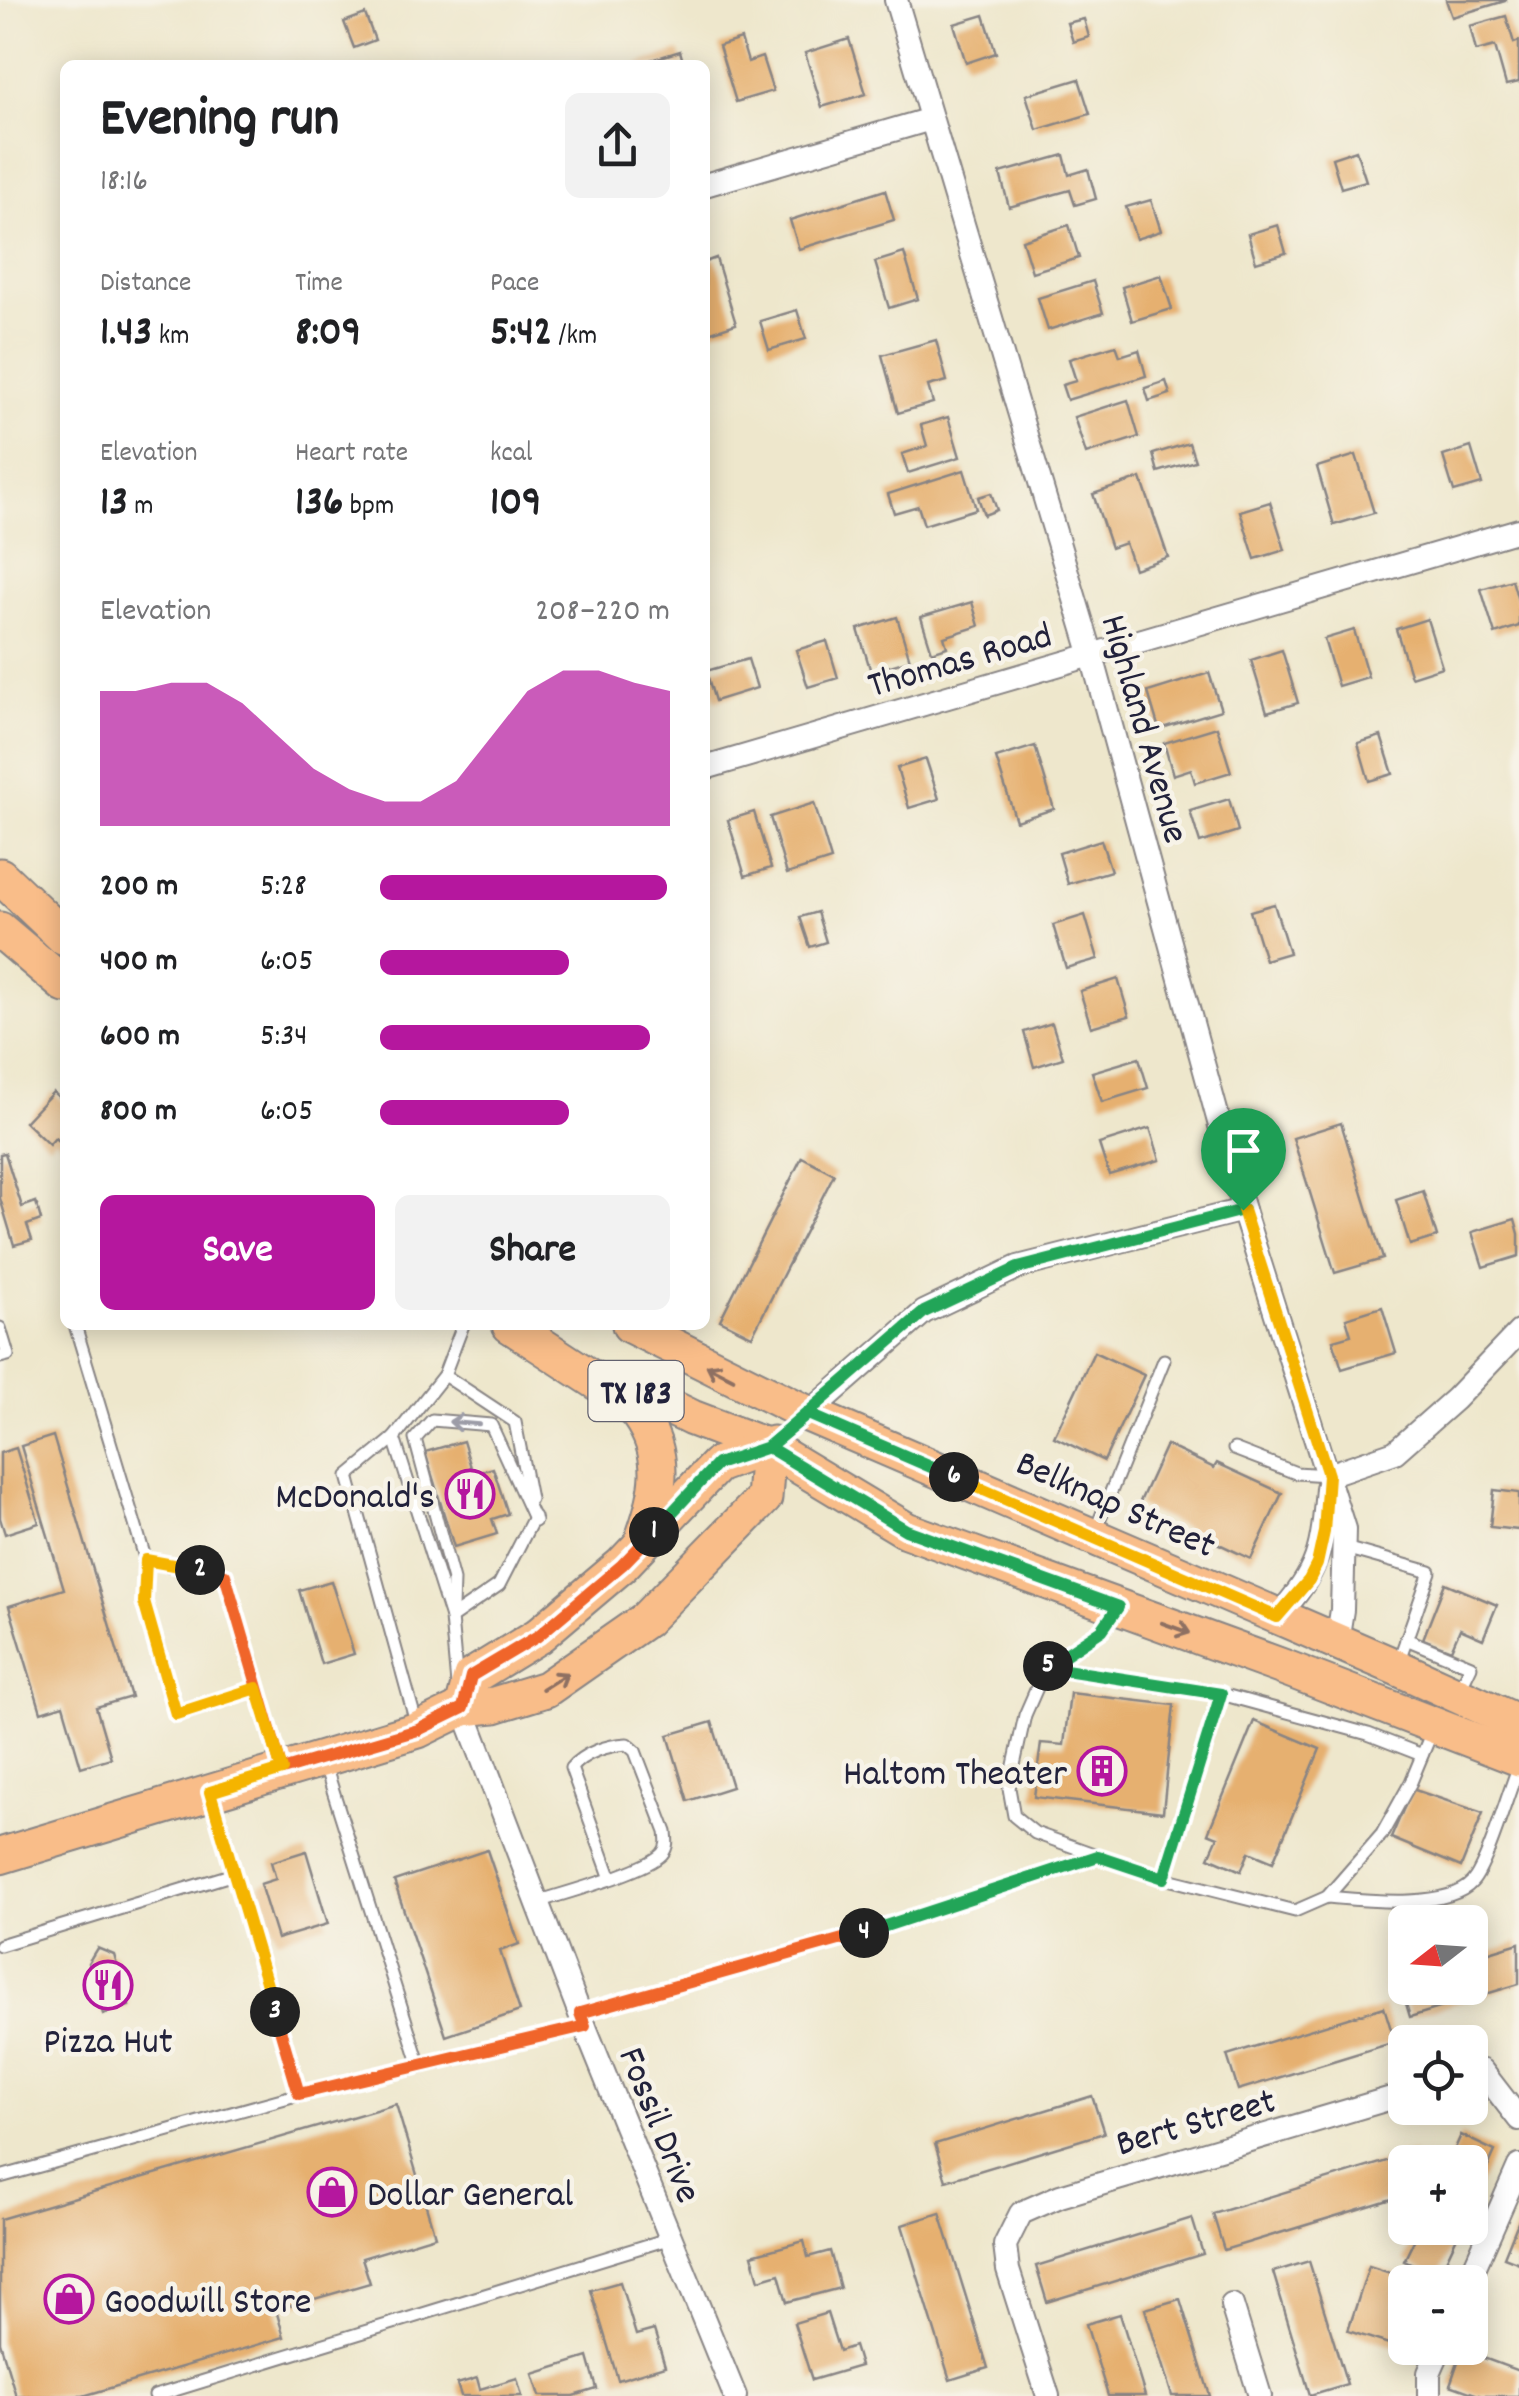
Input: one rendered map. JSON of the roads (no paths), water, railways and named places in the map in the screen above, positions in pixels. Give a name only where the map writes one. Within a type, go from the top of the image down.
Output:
[{"type":"main road","points":[[0,876],[60,933]]},
{"type":"main road","points":[[0,930],[60,982]]},
{"type":"main road","name":"TX 183","points":[[518,1330],[600,1383],[631,1388],[692,1418],[768,1447]]},
{"type":"main road","name":"Belknap Street","points":[[640,1330],[808,1414],[1277,1617],[1337,1642],[1401,1653],[1458,1695],[1519,1724]]},
{"type":"main road","points":[[600,1383],[638,1412],[659,1461],[659,1494],[640,1546]]},
{"type":"main road","points":[[463,1708],[471,1676],[538,1636],[640,1546],[717,1464],[768,1447],[808,1414]]},
{"type":"main road","points":[[768,1447],[906,1530],[1118,1607],[1428,1740],[1519,1758]]},
{"type":"main road","points":[[0,1856],[418,1730],[463,1708],[494,1705],[546,1689],[645,1620],[764,1498],[768,1447]]},
{"type":"street","name":"Highland Avenue","points":[[896,0],[1092,656],[1243,1210],[1344,1529],[1346,1548],[1337,1642]]},
{"type":"street","points":[[710,184],[931,118]]},
{"type":"street","name":"Thomas Road","points":[[710,767],[1519,530]]},
{"type":"street","points":[[0,954],[60,984]]},
{"type":"street","points":[[808,1414],[924,1312],[987,1282],[1018,1268],[1243,1210]]},
{"type":"street","points":[[1277,1617],[1309,1580],[1317,1564],[1324,1532],[1328,1475],[1396,1452],[1454,1400],[1519,1332]]},
{"type":"street","name":"Fossil Drive","points":[[463,1708],[583,2020],[735,2396]]},
{"type":"street","points":[[1488,2079],[1519,2120]]},
{"type":"street","name":"Bert Street","points":[[1048,2396],[1008,2270],[1005,2245],[1021,2214],[1060,2196],[1388,2099]]},
{"type":"street","points":[[1475,2265],[1519,2166]]},
{"type":"street","points":[[1232,2305],[1260,2396]]},
{"type":"street","points":[[1429,2396],[1433,2365]]},
{"type":"lane","points":[[0,1328],[8,1354],[0,1357]]},
{"type":"lane","points":[[77,1330],[146,1560],[144,1602],[176,1714],[257,1688]]},
{"type":"lane","points":[[418,1730],[348,1476],[394,1438],[444,1374],[462,1330]]},
{"type":"lane","points":[[1093,1538],[1164,1360]]},
{"type":"lane","points":[[444,1374],[515,1422],[535,1521],[499,1585],[451,1618]]},
{"type":"lane","points":[[463,1708],[456,1681],[451,1618],[453,1580],[415,1439],[432,1420],[491,1425],[535,1521]]},
{"type":"lane","points":[[394,1438],[451,1618]]},
{"type":"lane","points":[[1234,1448],[1296,1473],[1328,1475]]},
{"type":"lane","points":[[1346,1548],[1430,1572],[1401,1653]]},
{"type":"lane","points":[[146,1560],[225,1575],[282,1770]]},
{"type":"lane","points":[[1046,1667],[1221,1694],[1368,1734],[1428,1740],[1411,1782],[1382,1834],[1327,1897],[1295,1911],[1164,1878],[1034,1833],[1014,1816],[1009,1788],[1025,1715],[1046,1667],[1102,1630],[1118,1607]]},
{"type":"lane","points":[[1164,1878],[1221,1694]]},
{"type":"lane","points":[[537,1902],[644,1864],[661,1855],[668,1845],[635,1751],[627,1744],[615,1744],[578,1759],[571,1768],[610,1876]]},
{"type":"lane","points":[[323,1758],[419,2064]]},
{"type":"lane","points":[[1327,1897],[1390,1900],[1440,1898],[1460,1892],[1479,1872],[1519,1766]]},
{"type":"lane","points":[[210,1792],[299,2094]]},
{"type":"lane","points":[[0,2177],[583,2020],[1098,1856]]},
{"type":"lane","points":[[0,1945],[234,1874]]},
{"type":"lane","points":[[155,2396],[671,2238]]},
{"type":"place","name":"McDonald's","points":[[470,1494]]},
{"type":"place","name":"Haltom Theater","points":[[1102,1771]]},
{"type":"place","name":"Pizza Hut","points":[[108,1985]]},
{"type":"place","name":"Dollar General","points":[[332,2192]]},
{"type":"place","name":"Goodwill Store","points":[[69,2299]]}]
